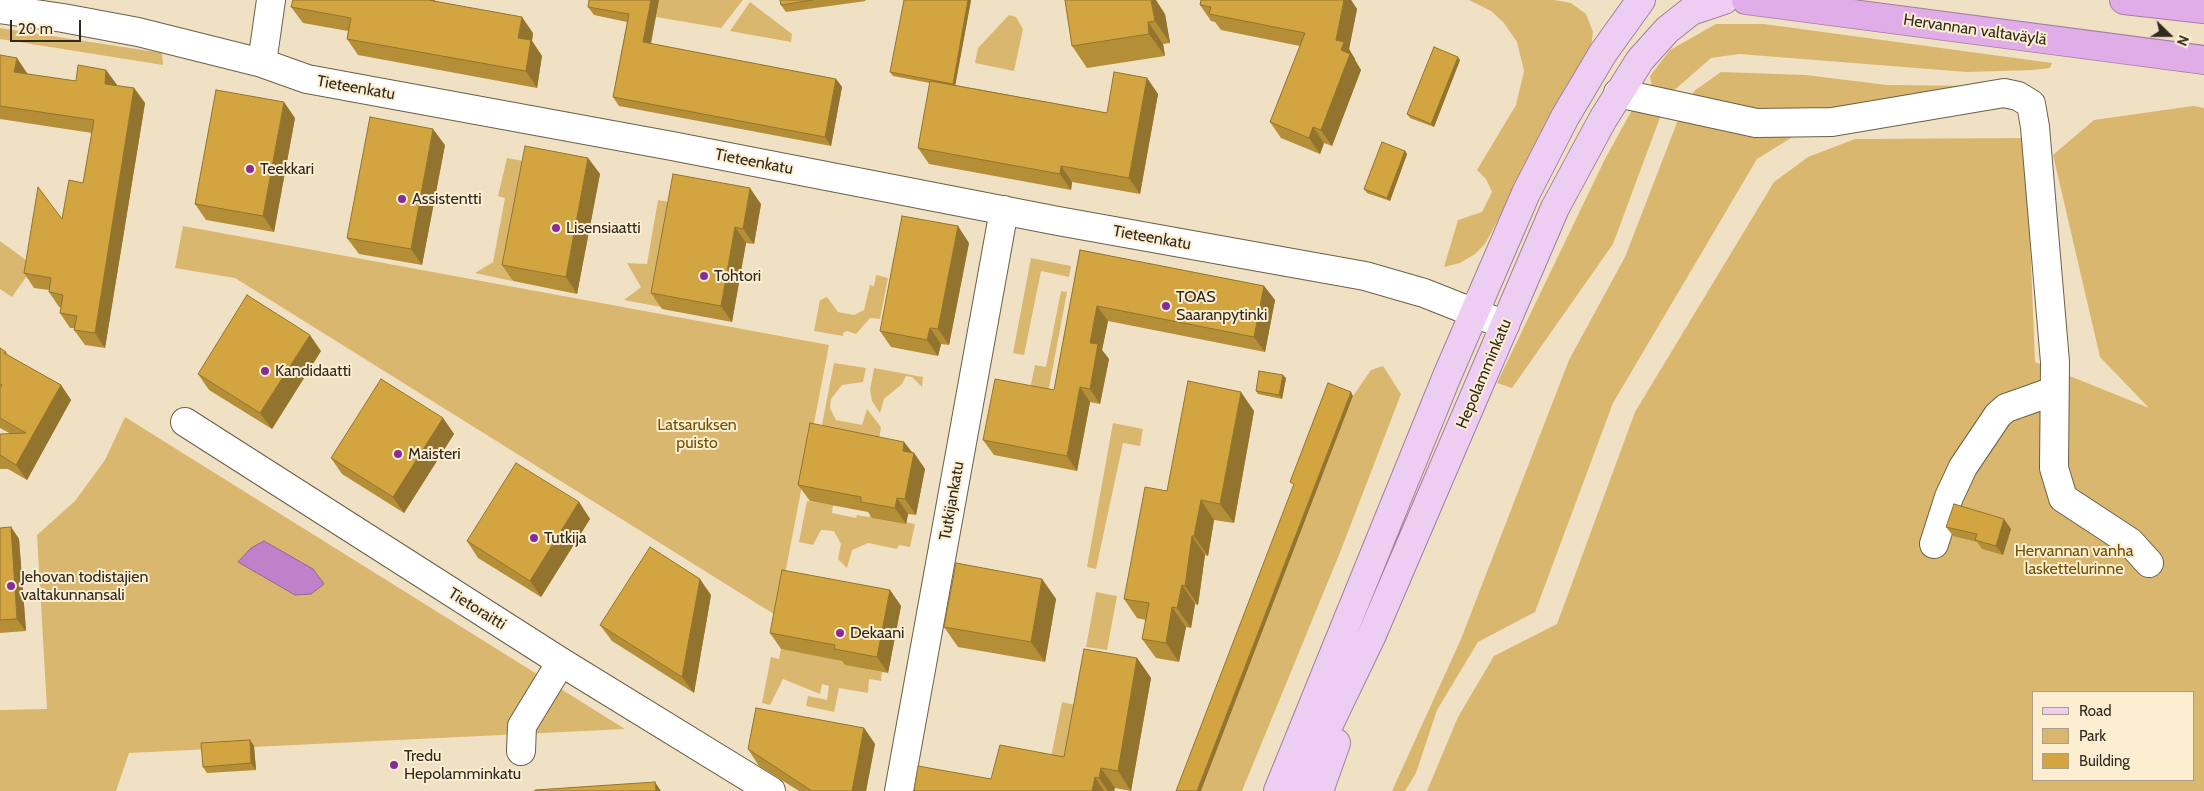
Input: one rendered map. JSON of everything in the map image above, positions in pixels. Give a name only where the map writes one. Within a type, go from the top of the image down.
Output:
[{"type":"highway","name":"Hervannan valtaväylä","points":[[1746,0],[2204,60]]},
{"type":"highway","points":[[2137,2],[2204,8]]},
{"type":"main road","name":"Hepolamminkatu","points":[[1278,791],[1473,313],[1526,193],[1565,117],[1603,53],[1641,0]]},
{"type":"main road","name":"Hepolamminkatu","points":[[1297,791],[1371,637],[1556,208],[1618,93],[1640,60],[1666,30],[1691,11],[1724,0]]},
{"type":"main road","points":[[1319,791],[1371,637]]},
{"type":"street","points":[[262,64],[271,0]]},
{"type":"street","name":"Tieteenkatu","points":[[0,9],[65,9],[138,32],[262,64],[307,79],[1365,276],[1424,293],[1505,325]]},
{"type":"street","points":[[1618,93],[1756,123],[1832,122],[2004,93],[2018,96],[2031,104],[2036,127],[2053,344],[2054,468],[2063,498],[2130,542],[2149,563]]},
{"type":"street","name":"Tutkijankatu","points":[[899,791],[1004,210]]},
{"type":"street","points":[[1934,544],[1949,497],[1960,475],[1998,415],[2006,408],[2054,391]]},
{"type":"street","name":"Tietoraitti","points":[[185,422],[561,662],[771,791]]},
{"type":"street","points":[[522,750],[522,726],[561,662]]},
{"type":"green space","points":[[659,0],[743,0],[721,28],[656,17]]},
{"type":"green space","points":[[1469,0],[1554,0],[1571,3],[1586,14],[1593,32],[1591,48],[1485,244],[1475,254],[1460,263],[1444,267],[1458,220],[1482,212],[1492,192],[1486,179],[1477,170],[1516,105],[1524,71],[1517,42],[1504,23],[1491,11]]},
{"type":"green space","points":[[750,2],[792,34],[791,42],[730,31]]},
{"type":"green space","points":[[1009,15],[1016,17],[1023,29],[1014,71],[975,63],[978,48]]},
{"type":"green space","points":[[1716,24],[1764,24],[2052,63],[2050,68],[2033,70],[1967,72],[1739,54],[1711,58],[1671,93],[1652,87],[1650,76],[1670,50]]},
{"type":"green space","points":[[0,28],[162,53],[163,65],[0,39]]},
{"type":"green space","points":[[1721,72],[1806,75],[1887,85],[1987,86],[1782,119],[1690,103],[1694,91]]},
{"type":"green space","points":[[1647,105],[1661,115],[1613,244],[1512,388],[1497,383],[1605,159],[1632,110]]},
{"type":"green space","name":"Hervannan vanha laskettelurinne","points":[[2193,106],[2204,108],[2204,791],[1427,791],[1458,717],[1494,656],[1557,624],[1635,412],[1774,182],[1808,157],[1855,139],[2026,138],[2035,362],[2149,408],[2100,357],[2053,155],[2094,120]]},
{"type":"green space","points":[[1678,120],[1799,133],[1757,159],[1613,403],[1535,612],[1478,642],[1437,710],[1416,773],[1405,791],[1392,791],[1461,639],[1569,360],[1625,257]]},
{"type":"green space","points":[[507,158],[534,163],[512,281],[475,273],[493,262],[505,198],[498,196]]},
{"type":"green space","points":[[658,200],[675,203],[661,307],[624,300],[641,287],[627,263],[647,264]]},
{"type":"green space","name":"Latsaruksen puisto","points":[[183,226],[829,345],[777,616],[235,278],[175,268]]},
{"type":"green space","points":[[0,241],[34,266],[12,297],[0,289]]},
{"type":"green space","points":[[1031,258],[1071,266],[1069,277],[1041,271],[1024,355],[1013,353]]},
{"type":"green space","points":[[876,275],[888,278],[880,319],[870,318],[856,334],[847,331],[843,333],[843,336],[814,331],[820,300],[827,297],[838,312],[854,315],[864,310],[870,285],[874,286]]},
{"type":"green space","points":[[1061,291],[1067,292],[1048,393],[1030,389],[1035,365],[1046,367]]},
{"type":"green space","points":[[834,363],[866,368],[863,382],[842,385],[831,399],[830,408],[836,420],[862,425],[867,409],[881,427],[878,446],[820,435]]},
{"type":"green space","points":[[1383,366],[1401,394],[1341,550],[1242,791],[1201,791],[1353,396],[1371,370]]},
{"type":"green space","points":[[874,368],[923,377],[922,387],[912,377],[906,376],[902,384],[884,399],[880,413],[872,401],[870,390]]},
{"type":"green space","points":[[125,417],[625,729],[129,753],[116,791],[0,791],[0,710],[47,709],[37,535],[75,501],[105,460]]},
{"type":"green space","points":[[1113,423],[1143,429],[1140,446],[1123,443],[1096,569],[1087,567]]},
{"type":"green space","points":[[807,501],[833,505],[832,513],[856,518],[857,515],[869,517],[871,515],[915,524],[910,547],[899,545],[897,549],[868,543],[852,550],[847,568],[838,559],[841,544],[834,531],[821,530],[813,545],[799,542]]},
{"type":"green space","points":[[1096,592],[1117,596],[1107,650],[1086,647]]},
{"type":"green space","points":[[781,649],[846,661],[846,665],[882,672],[881,681],[869,679],[868,693],[839,688],[834,712],[806,706],[808,696],[827,700],[829,686],[822,684],[820,694],[783,679],[770,705],[762,703],[771,657],[779,659]]},
{"type":"green space","points":[[1062,702],[1080,706],[1069,770],[1049,767]]},
{"type":"shaded area","points":[[264,541],[313,569],[324,584],[311,594],[295,595],[238,562],[251,548]]},
{"type":"building","points":[[293,0],[428,0],[522,17],[518,38],[531,40],[526,71],[347,39],[351,18],[291,7]]},
{"type":"building","points":[[589,0],[651,0],[643,42],[836,79],[825,137],[613,97],[629,14],[588,7]]},
{"type":"building","points":[[780,0],[813,0],[781,5]]},
{"type":"building","points":[[904,0],[968,0],[953,84],[890,72]]},
{"type":"building","points":[[1065,0],[1151,0],[1155,21],[1148,22],[1149,34],[1072,46]]},
{"type":"building","points":[[1201,0],[1344,0],[1336,40],[1344,42],[1341,50],[1350,54],[1321,130],[1313,127],[1309,138],[1270,122],[1305,33],[1209,14],[1211,7],[1200,5]]},
{"type":"building","points":[[1434,47],[1458,57],[1431,124],[1407,114]]},
{"type":"building","points":[[0,55],[17,58],[14,72],[76,81],[78,65],[106,70],[105,84],[134,88],[95,333],[74,330],[77,316],[60,313],[63,295],[49,292],[51,278],[24,273],[38,187],[62,219],[69,180],[83,183],[94,120],[0,106]]},
{"type":"building","points":[[1114,72],[1147,78],[1129,178],[1061,166],[1060,174],[918,148],[930,81],[1107,113]]},
{"type":"building","name":"Teekkari","points":[[216,90],[284,102],[263,216],[195,204]]},
{"type":"building","name":"Assistentti","points":[[370,117],[433,129],[411,249],[347,238]]},
{"type":"building","points":[[1382,142],[1405,151],[1387,198],[1364,189]]},
{"type":"building","name":"Lisensiaatti","points":[[525,146],[588,158],[566,277],[502,265]]},
{"type":"building","name":"Tohtori","points":[[673,174],[750,188],[743,229],[735,227],[721,306],[651,293]]},
{"type":"building","points":[[902,216],[958,226],[938,329],[930,328],[927,340],[880,331]]},
{"type":"building","points":[[1080,250],[1264,286],[1254,337],[1097,306],[1090,343],[1098,344],[1090,389],[1080,387],[1067,456],[983,440],[995,379],[1054,390]]},
{"type":"building","name":"Kandidaatti","points":[[247,295],[310,335],[260,413],[198,374]]},
{"type":"building","points":[[0,348],[6,352],[4,353],[61,385],[16,465],[0,455],[0,434],[26,433],[0,418],[0,388],[2,385],[0,384]]},
{"type":"building","points":[[1259,371],[1283,375],[1279,395],[1256,391]]},
{"type":"building","name":"Maisteri","points":[[381,379],[443,418],[393,497],[331,458]]},
{"type":"building","points":[[1188,381],[1241,392],[1220,504],[1201,500],[1194,536],[1192,536],[1185,586],[1182,585],[1177,608],[1172,607],[1166,643],[1142,639],[1149,603],[1124,599],[1145,487],[1167,491]]},
{"type":"building","points":[[1328,383],[1351,392],[1197,791],[1176,791],[1294,484],[1290,482]]},
{"type":"building","points":[[810,423],[904,442],[903,451],[914,453],[905,499],[897,498],[895,508],[861,502],[861,497],[798,485]]},
{"type":"building","name":"Tutkija","points":[[516,463],[579,502],[530,581],[467,541]]},
{"type":"building","points":[[1954,504],[2004,519],[1996,546],[1975,540],[1977,534],[1946,527]]},
{"type":"building","points":[[11,527],[17,619],[0,620],[0,528]]},
{"type":"building","points":[[650,547],[700,579],[682,677],[600,625]]},
{"type":"building","points":[[956,563],[1042,579],[1031,642],[944,627]]},
{"type":"building","name":"Dekaani","points":[[782,570],[890,590],[877,657],[834,649],[835,645],[770,633]]},
{"type":"building","points":[[1084,649],[1137,658],[1118,771],[1101,768],[1099,778],[1095,777],[1092,791],[914,791],[918,766],[991,779],[1000,745],[1064,757]]},
{"type":"building","points":[[756,708],[864,728],[852,791],[812,791],[748,749]]},
{"type":"building","points":[[250,740],[251,763],[203,767],[201,743]]},
{"type":"building","points":[[655,782],[656,791],[535,791],[535,790]]},
{"type":"place","name":"Teekkari","points":[[250,169]]},
{"type":"place","name":"Assistentti","points":[[402,199]]},
{"type":"place","name":"Lisensiaatti","points":[[556,228]]},
{"type":"place","name":"Tohtori","points":[[704,276]]},
{"type":"place","name":"TOAS Saaranpytinki","points":[[1166,306]]},
{"type":"place","name":"Kandidaatti","points":[[265,371]]},
{"type":"place","name":"Maisteri","points":[[398,454]]},
{"type":"place","name":"Tutkija","points":[[534,538]]},
{"type":"place","name":"Jehovan todistajien valtakunnansali","points":[[11,586]]},
{"type":"place","name":"Dekaani","points":[[840,633]]},
{"type":"place","name":"Tredu Hepolamminkatu","points":[[394,765]]}]
